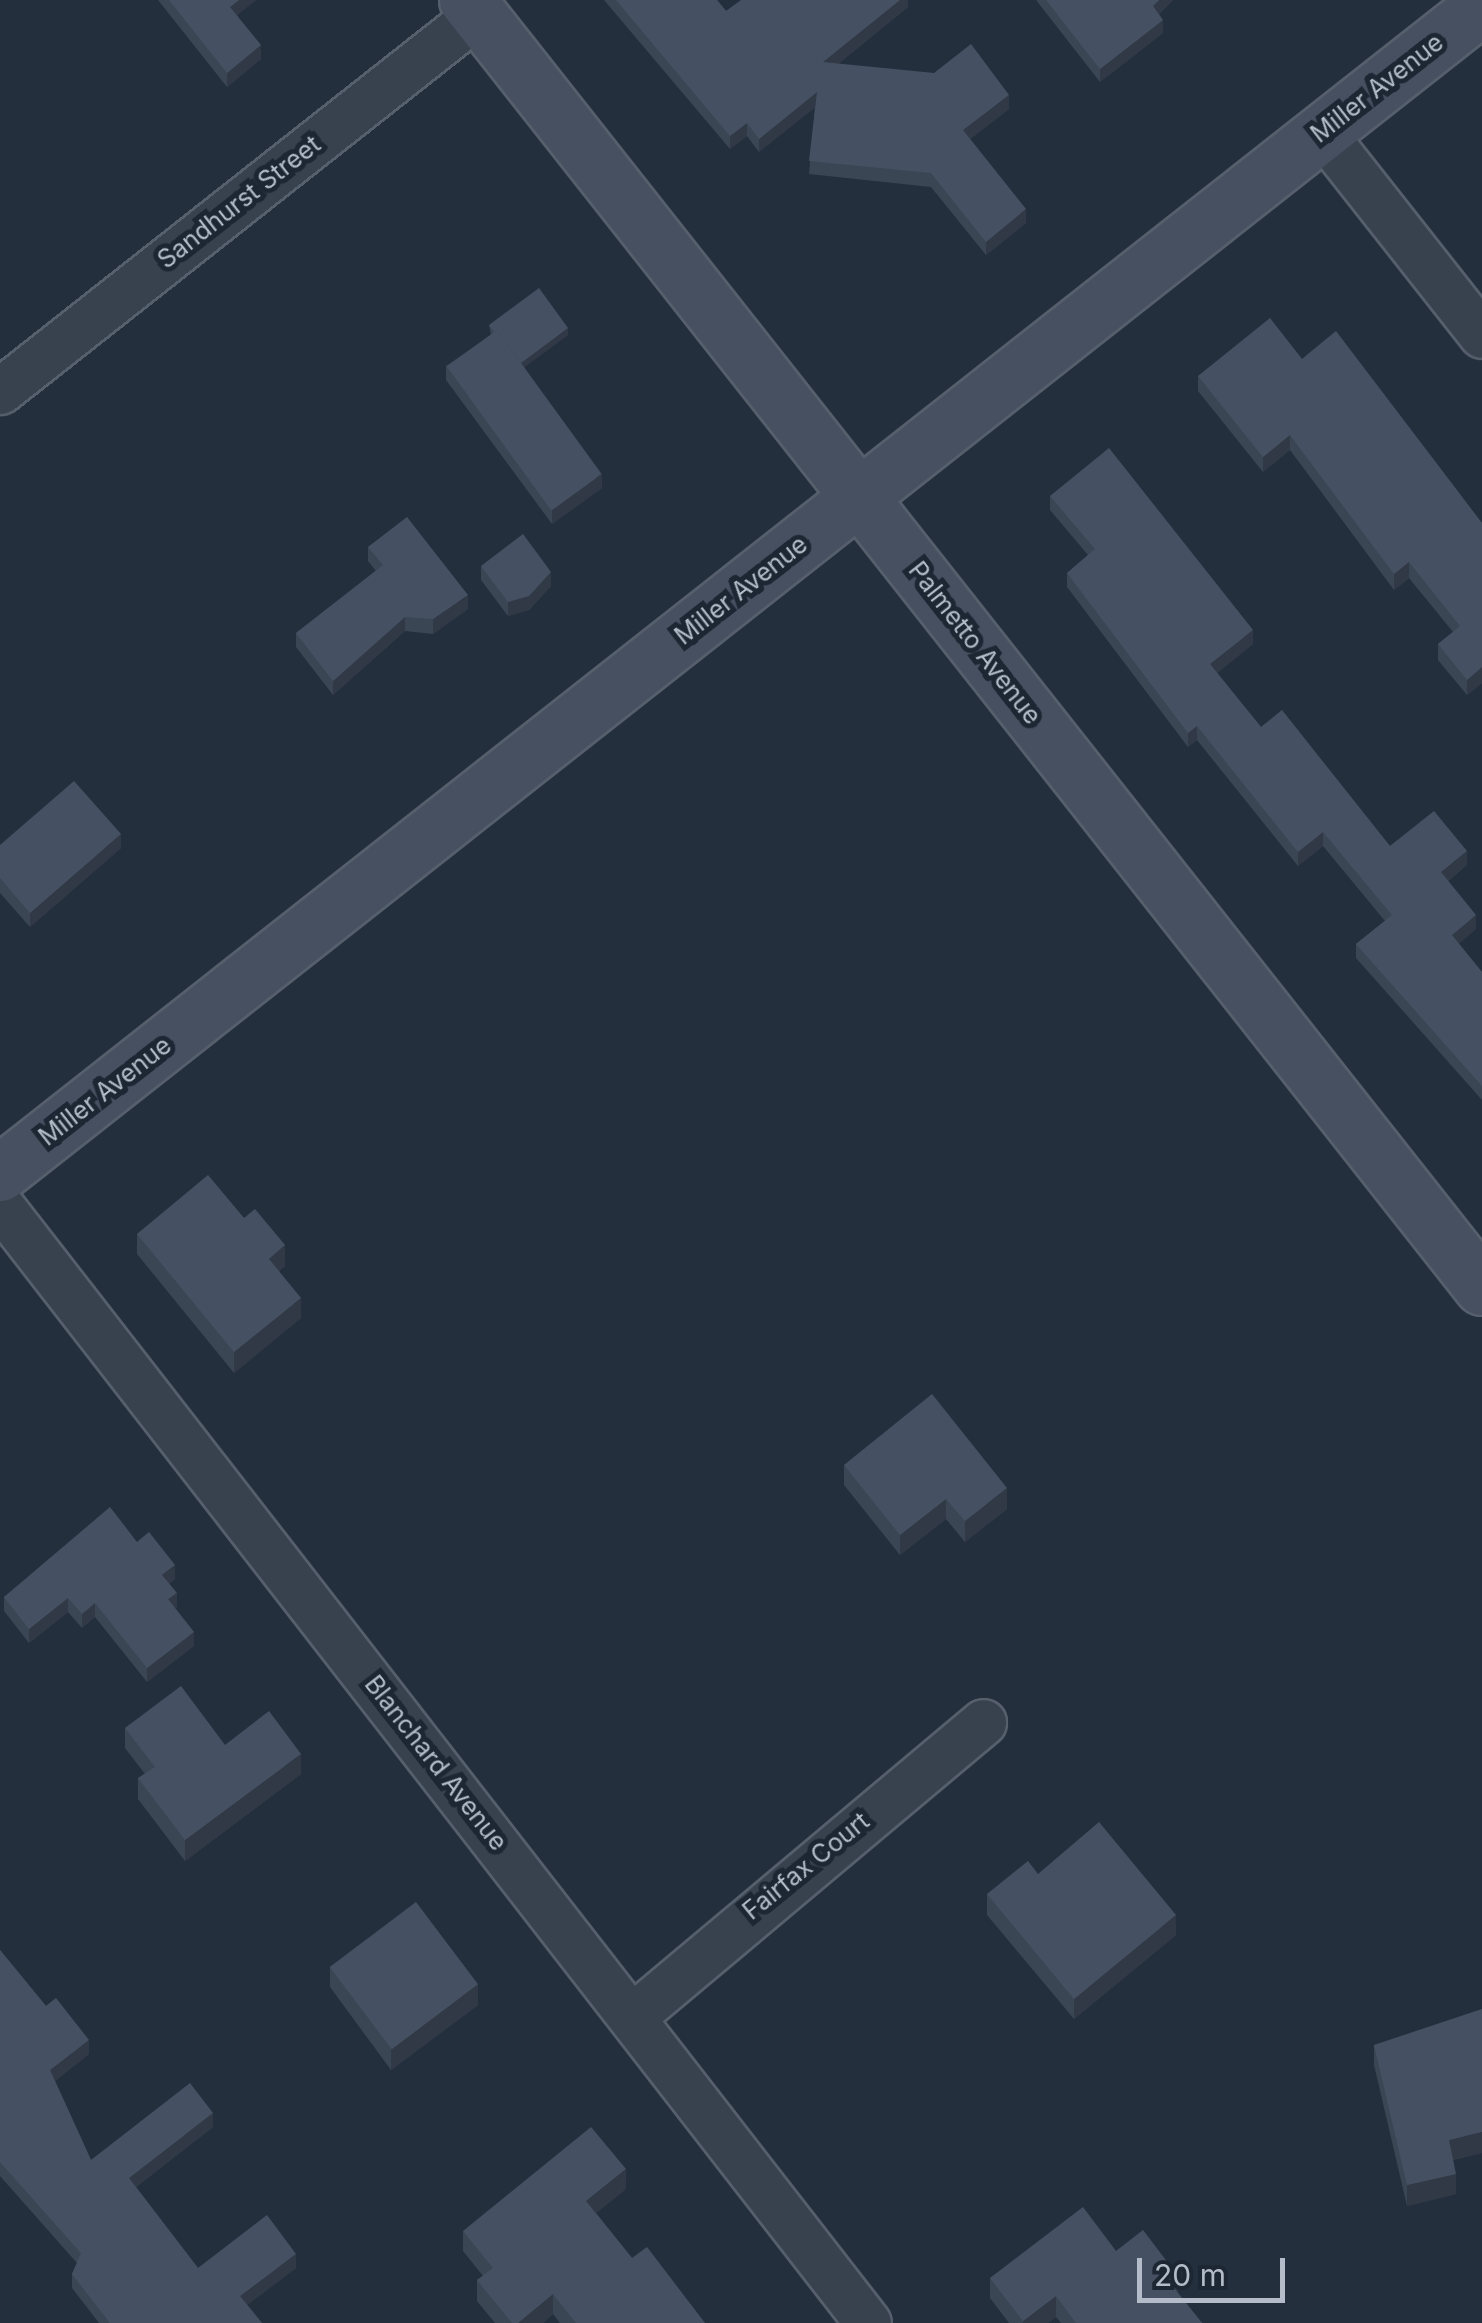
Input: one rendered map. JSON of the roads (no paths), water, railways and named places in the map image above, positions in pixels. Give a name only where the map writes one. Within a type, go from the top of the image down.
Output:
[{"type":"street","name":"Miller Avenue","points":[[0,1173],[1482,6]]},
{"type":"street","name":"Sandhurst Street","points":[[2,387],[473,7]]},
{"type":"street","name":"Palmetto Avenue","points":[[473,7],[1482,1287]]},
{"type":"street","points":[[1322,132],[1482,335]]},
{"type":"street","name":"Blanchard Avenue","points":[[0,1205],[868,2323]]},
{"type":"street","name":"Fairfax Court","points":[[633,2016],[983,1722]]}]
